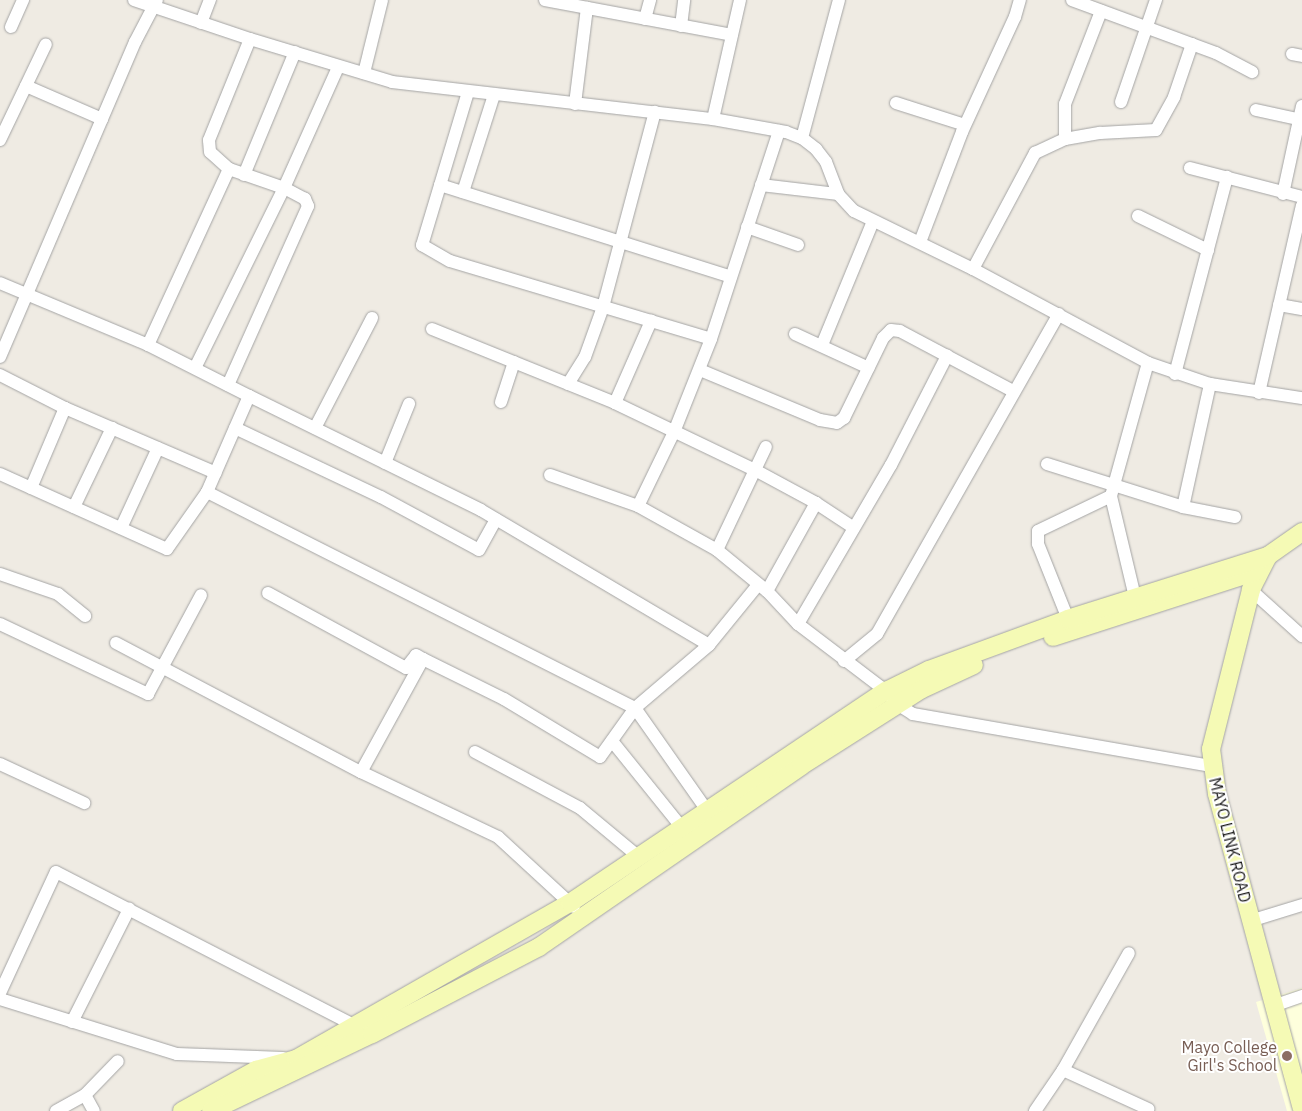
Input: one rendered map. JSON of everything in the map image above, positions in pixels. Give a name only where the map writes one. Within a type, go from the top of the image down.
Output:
[{"type":"street","points":[[11,27],[24,0]]},
{"type":"street","points":[[134,0],[155,4],[201,23],[338,67],[392,82],[713,119],[779,131],[802,138],[826,162],[838,194],[854,210],[873,221],[973,269],[1148,364],[1174,374],[1210,384],[1302,398]]},
{"type":"street","points":[[201,23],[210,0]]},
{"type":"street","points":[[364,73],[382,0]]},
{"type":"street","points":[[545,0],[566,2],[587,8],[732,35]]},
{"type":"street","points":[[645,19],[650,0]]},
{"type":"street","points":[[681,26],[684,0]]},
{"type":"street","points":[[713,119],[740,0]]},
{"type":"street","points":[[802,138],[839,0]]},
{"type":"street","points":[[920,242],[965,125],[1015,17],[1020,0]]},
{"type":"street","points":[[1072,0],[1192,44],[1252,72]]},
{"type":"street","points":[[1121,102],[1156,0]]},
{"type":"street","points":[[0,356],[102,119],[155,4]]},
{"type":"street","points":[[575,104],[587,8]]},
{"type":"street","points":[[1065,138],[1065,104],[1101,11]]},
{"type":"street","points":[[228,385],[306,215],[308,206],[305,199],[284,188],[230,169],[210,152],[209,140],[250,39]]},
{"type":"street","points":[[0,140],[46,44]]},
{"type":"street","points":[[973,269],[1034,153],[1065,138],[1100,132],[1156,130],[1174,97],[1192,44]]},
{"type":"street","points":[[244,175],[295,52]]},
{"type":"street","points":[[195,368],[284,188],[338,67]]},
{"type":"street","points":[[26,86],[102,119]]},
{"type":"street","points":[[468,92],[422,245],[450,261],[711,339]]},
{"type":"street","points":[[463,192],[494,95]]},
{"type":"street","points":[[896,102],[965,125]]},
{"type":"street","points":[[1283,194],[1301,120],[1302,106]]},
{"type":"street","points":[[1256,110],[1301,120]]},
{"type":"street","points":[[568,384],[585,357],[603,307],[655,112]]},
{"type":"street","points":[[638,506],[674,432],[700,370],[779,131]]},
{"type":"street","points":[[1190,168],[1283,194],[1302,197]]},
{"type":"street","points":[[148,345],[230,169]]},
{"type":"street","points":[[1174,374],[1227,177]]},
{"type":"street","points":[[440,185],[731,277]]},
{"type":"street","points":[[761,185],[838,194]]},
{"type":"street","points":[[1259,392],[1302,206]]},
{"type":"street","points":[[1138,216],[1208,250]]},
{"type":"street","points":[[822,345],[873,221]]},
{"type":"street","points":[[747,227],[798,245]]},
{"type":"street","points":[[0,283],[148,345],[496,519],[709,645]]},
{"type":"street","points":[[1279,305],[1302,309]]},
{"type":"street","points":[[844,661],[877,634],[1013,391],[1059,314]]},
{"type":"street","points":[[315,428],[372,318]]},
{"type":"street","points":[[614,403],[651,321]]},
{"type":"street","points":[[432,329],[614,403],[755,470],[816,503],[854,528]]},
{"type":"street","points":[[700,370],[828,423],[844,418],[883,338],[891,330],[900,331],[1013,391]]},
{"type":"street","points":[[795,334],[869,368]]},
{"type":"street","points":[[798,624],[891,465],[946,356]]},
{"type":"street","points":[[501,402],[514,362]]},
{"type":"street","points":[[1135,597],[1112,490],[1148,364]]},
{"type":"street","points":[[0,375],[65,408],[216,473]]},
{"type":"street","points":[[1183,506],[1210,384]]},
{"type":"street","points":[[0,474],[167,549],[207,492],[249,396]]},
{"type":"street","points":[[385,463],[409,404]]},
{"type":"street","points":[[31,488],[65,408]]},
{"type":"street","points":[[74,507],[112,428]]},
{"type":"street","points":[[235,428],[381,497],[479,550],[496,519]]},
{"type":"street","points":[[717,550],[766,447]]},
{"type":"street","points":[[121,528],[158,448]]},
{"type":"street","points":[[1047,464],[1112,490],[1235,517]]},
{"type":"street","points":[[550,475],[638,506],[717,550],[762,588],[798,624],[913,714],[1212,766]]},
{"type":"street","points":[[1068,619],[1038,544],[1038,531],[1112,490]]},
{"type":"street","points":[[207,492],[635,708],[708,812]]},
{"type":"street","points":[[268,593],[406,668],[416,655],[504,699],[600,757],[635,708],[709,645],[762,588],[816,503]]},
{"type":"street","name":"MAYO LINK ROAD","points":[[1302,532],[1264,563],[1251,590],[1211,749],[1212,766],[1250,921],[1276,1005],[1302,1108]]},
{"type":"street","points":[[182,1111],[256,1070],[299,1063],[372,1034],[506,966],[584,919],[801,766],[930,670],[1068,619],[1135,597],[1264,563]]},
{"type":"street","points":[[211,1111],[299,1063],[355,1025],[570,902],[708,812],[891,698],[1013,650],[1264,563]]},
{"type":"street","points":[[0,574],[58,594],[85,616]]},
{"type":"street","points":[[1251,590],[1302,636]]},
{"type":"street","points":[[0,624],[148,694],[201,595]]},
{"type":"street","points":[[116,643],[361,772],[498,838],[570,902],[584,919]]},
{"type":"street","points":[[361,772],[423,659]]},
{"type":"street","points":[[612,740],[683,829]]},
{"type":"street","points":[[475,752],[580,808],[640,858]]},
{"type":"street","points":[[0,764],[84,803]]},
{"type":"street","points":[[0,993],[56,872],[372,1034]]},
{"type":"street","points":[[1250,921],[1302,905]]},
{"type":"street","points":[[72,1022],[129,909]]},
{"type":"street","points":[[1035,1111],[1063,1070],[1129,954]]},
{"type":"street","points":[[1276,1005],[1302,996]]},
{"type":"street","points":[[0,999],[176,1054],[299,1063]]},
{"type":"street","points":[[56,1111],[85,1095],[118,1061]]},
{"type":"street","points":[[1063,1070],[1148,1109]]},
{"type":"street","points":[[85,1095],[94,1111]]},
{"type":"shaded area","name":"Mayo College Girl's School","points":[[1302,988],[1302,1111],[1287,1111],[1256,1002]]},
{"type":"place","name":"Mayo College Girl's School","points":[[1287,1056]]}]
